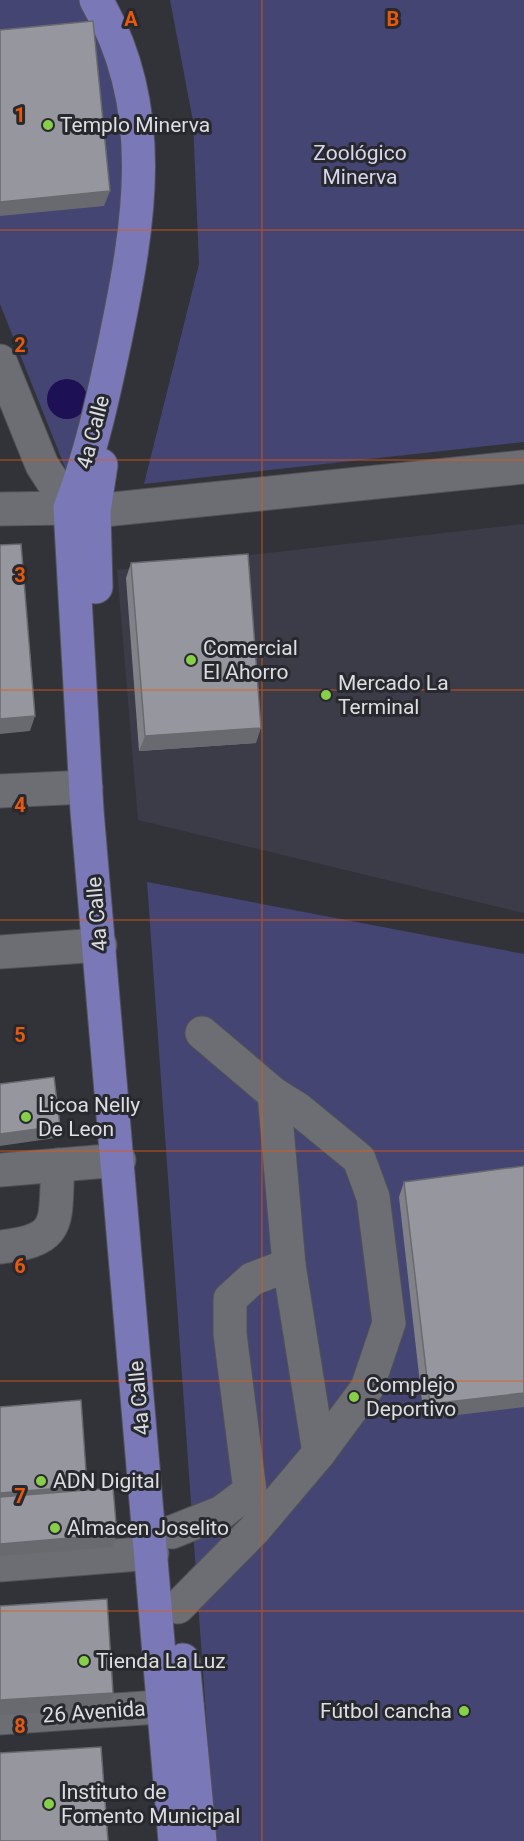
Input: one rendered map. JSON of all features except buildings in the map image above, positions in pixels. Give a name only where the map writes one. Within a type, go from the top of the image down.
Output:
[{"type":"main road","name":"4a Calle","points":[[96,0],[122,55],[136,128],[139,201],[135,240],[100,411],[84,472],[82,510],[86,787],[119,1160],[162,1543],[178,1607],[175,1841]]},
{"type":"main road","name":"4a Calle","points":[[121,0],[138,46],[152,101],[158,160],[155,218],[98,478],[82,510],[136,1161],[162,1543],[176,1706],[200,1841]]},
{"type":"street","points":[[0,361],[42,465],[82,510]]},
{"type":"street","points":[[0,509],[82,510],[524,467]]},
{"type":"street","points":[[0,791],[86,787]]},
{"type":"street","points":[[0,952],[100,945]]},
{"type":"street","points":[[178,1607],[258,1504],[319,1453],[367,1388],[389,1323],[375,1208],[359,1159],[298,1109],[274,1094],[202,1033]]},
{"type":"street","points":[[274,1094],[289,1265],[319,1453]]},
{"type":"street","points":[[0,1170],[119,1160]]},
{"type":"street","points":[[0,1247],[37,1240],[46,1235],[54,1221],[58,1165]]},
{"type":"street","points":[[258,1504],[230,1334],[230,1299],[252,1279],[289,1265]]},
{"type":"street","points":[[0,1565],[162,1543],[222,1512],[258,1504]]},
{"type":"street","name":"26 Avenida","points":[[0,1718],[176,1706]]},
{"type":"shaded area","points":[[67,379],[75,380],[81,385],[86,391],[86,407],[81,413],[75,418],[67,419],[59,418],[53,413],[48,407],[47,399],[48,391],[53,385],[59,380]]},
{"type":"shaded area","name":"Mercado La Terminal","points":[[524,524],[524,913],[138,820],[117,570]]},
{"type":"green space","points":[[0,0],[87,0],[104,29],[129,172],[93,407],[66,470],[0,304]]},
{"type":"green space","name":"Zoológico Minerva","points":[[170,0],[524,0],[524,442],[144,484],[199,264],[193,121]]},
{"type":"green space","name":"Complejo Deportivo","points":[[147,882],[524,954],[524,1841],[215,1841]]},
{"type":"place","name":"Templo Minerva","points":[[48,125]]},
{"type":"place","name":"Comercial El Ahorro","points":[[191,660]]},
{"type":"place","name":"Mercado La Terminal","points":[[326,695]]},
{"type":"place","name":"Licoa Nelly De Leon","points":[[26,1117]]},
{"type":"place","name":"Complejo Deportivo","points":[[354,1397]]},
{"type":"place","name":"ADN Digital","points":[[41,1481]]},
{"type":"place","name":"Almacen Joselito","points":[[55,1528]]},
{"type":"place","name":"Tienda La Luz","points":[[84,1661]]},
{"type":"place","name":"Fútbol cancha","points":[[464,1711]]},
{"type":"place","name":"Instituto de Fomento Municipal","points":[[49,1804]]}]
